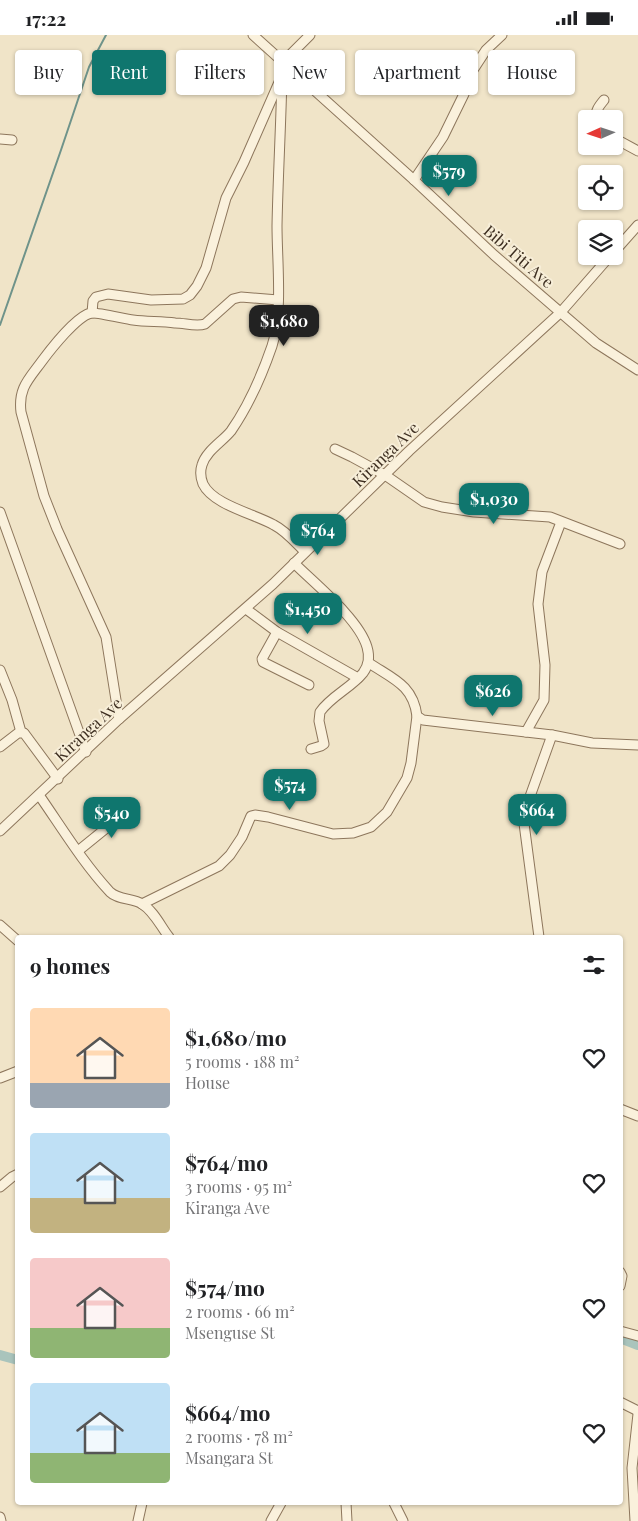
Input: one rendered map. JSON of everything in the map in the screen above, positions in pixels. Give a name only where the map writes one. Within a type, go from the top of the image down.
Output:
[{"type":"street","name":"Bibi Titi Ave","points":[[253,35],[274,54]]},
{"type":"street","points":[[297,50],[310,35]]},
{"type":"street","points":[[414,180],[443,137],[464,95],[473,70],[486,50],[502,35]]},
{"type":"street","points":[[92,313],[93,301],[96,297],[108,294],[151,299],[183,299],[190,295],[206,268],[226,198],[274,93]]},
{"type":"street","points":[[281,95],[276,333],[251,398],[230,432],[209,453],[202,465],[201,475],[203,484],[211,495],[274,525],[306,552]]},
{"type":"street","name":"Bibi Titi Ave","points":[[319,95],[494,255],[596,343],[638,370]]},
{"type":"street","points":[[597,110],[604,100]]},
{"type":"street","points":[[0,139],[12,140]]},
{"type":"street","points":[[623,143],[638,151]]},
{"type":"street","points":[[623,242],[638,225]]},
{"type":"street","name":"Kiranga Ave","points":[[0,831],[58,779],[119,719],[246,609],[385,475],[561,312],[602,265]]},
{"type":"street","points":[[119,719],[106,637],[57,529],[44,495],[19,399],[27,383],[47,354],[75,324],[92,313],[133,320],[200,326],[205,324],[233,299],[241,297],[278,300]]},
{"type":"street","points":[[335,449],[385,475],[424,502],[474,512],[543,516],[620,544]]},
{"type":"street","points":[[0,512],[86,752]]},
{"type":"street","points":[[526,732],[544,700],[545,665],[538,612],[538,596],[542,571],[561,522]]},
{"type":"street","points":[[294,563],[342,610],[360,633],[368,648],[368,663],[358,678],[320,712],[319,721],[324,744],[311,749]]},
{"type":"street","points":[[246,609],[277,632],[358,678]]},
{"type":"street","points":[[277,632],[262,659],[264,662],[309,685]]},
{"type":"street","points":[[142,904],[219,866],[238,843],[251,816],[268,817],[333,834],[353,833],[371,827],[387,812],[406,778],[411,763],[417,716],[413,700],[406,689],[368,663]]},
{"type":"street","points":[[0,669],[12,700],[21,732],[24,733],[58,779]]},
{"type":"street","points":[[417,716],[430,722],[552,735],[592,743],[638,745]]},
{"type":"street","points":[[0,747],[21,732]]},
{"type":"street","points":[[539,935],[523,815],[552,735]]},
{"type":"street","points":[[39,795],[89,867],[111,893],[142,904],[153,914],[168,935]]},
{"type":"street","points":[[78,851],[131,808]]},
{"type":"street","points":[[0,925],[15,938]]},
{"type":"street","points":[[0,1078],[15,1072]]},
{"type":"street","points":[[623,1110],[638,1116]]},
{"type":"street","points":[[0,1187],[15,1176]]},
{"type":"street","points":[[623,1332],[638,1336]]},
{"type":"street","points":[[623,1404],[638,1412],[632,1468],[635,1521]]},
{"type":"street","points":[[138,1521],[142,1505]]},
{"type":"street","points":[[271,1521],[280,1505]]},
{"type":"street","points":[[346,1505],[347,1521]]},
{"type":"street","points":[[395,1505],[403,1521]]},
{"type":"street","points":[[0,1517],[2,1521]]},
{"type":"waterway","points":[[0,325],[89,67],[106,35]]},
{"type":"waterway","points":[[623,1339],[638,1345]]},
{"type":"waterway","points":[[0,1355],[15,1359]]}]
